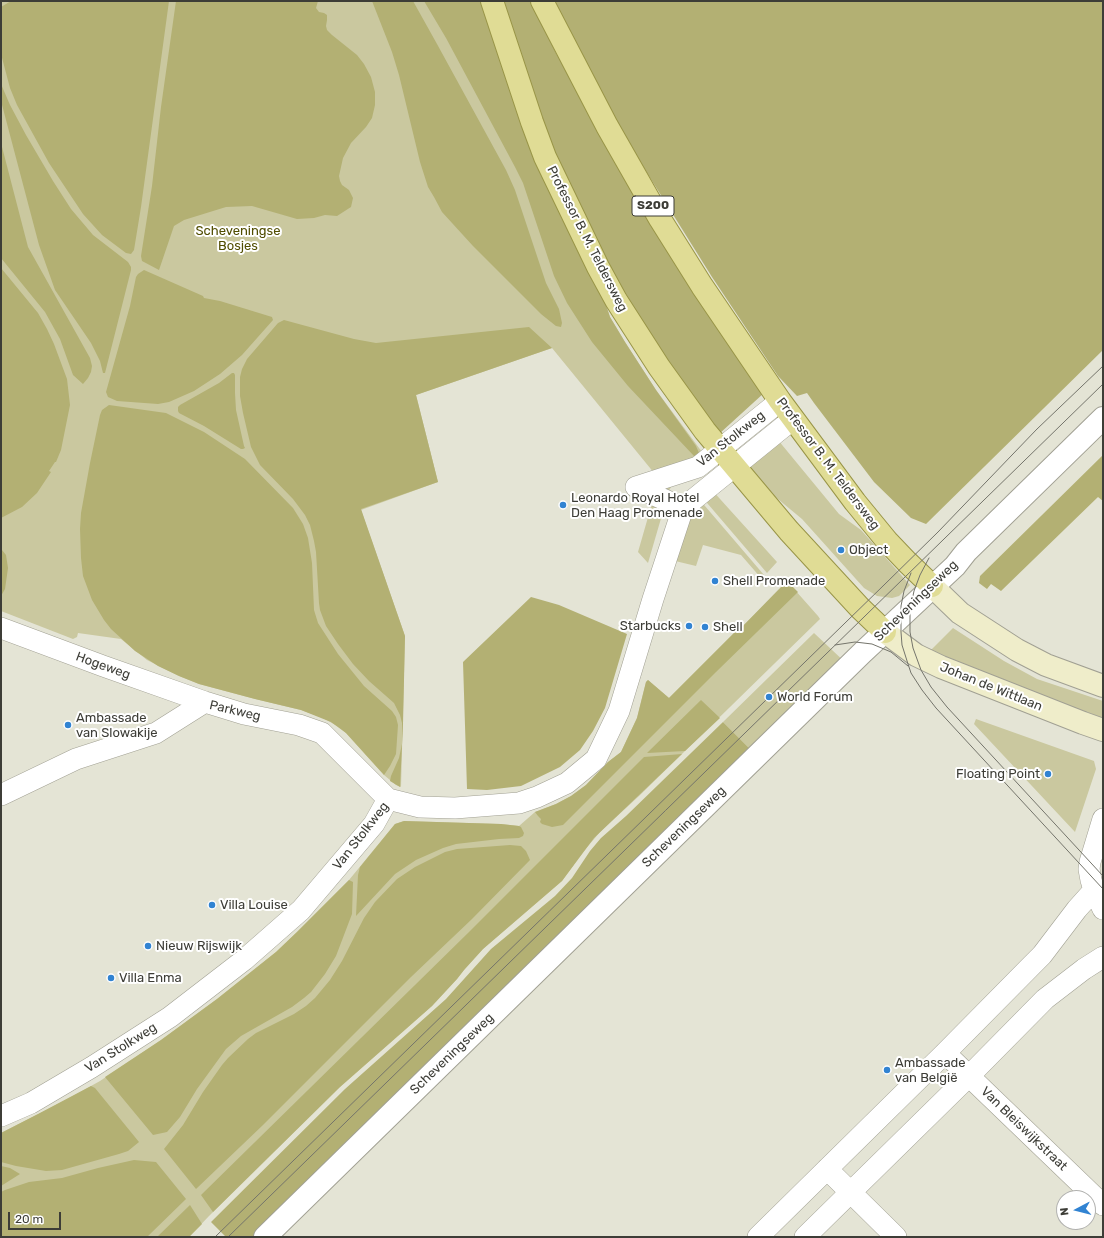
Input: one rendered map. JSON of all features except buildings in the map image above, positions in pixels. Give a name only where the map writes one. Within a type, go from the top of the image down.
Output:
[{"type":"main road","name":"Professor B. M. Teldersweg","points":[[492,1],[545,158],[598,267],[616,300],[659,367],[705,431],[734,467],[794,536],[860,608],[885,632]]},
{"type":"main road","name":"Professor B. M. Teldersweg","points":[[542,1],[607,126],[660,219],[702,286],[780,401],[855,502],[887,542],[932,586]]},
{"type":"main road","name":"S200","points":[[932,586],[960,613],[1017,650],[1046,665],[1103,686]]},
{"type":"main road","name":"Johan de Wittlaan","points":[[885,632],[916,655],[941,667],[1103,730]]},
{"type":"street","name":"Van Stolkweg","points":[[683,508],[636,487],[698,467],[780,401]]},
{"type":"street","name":"Scheveningseweg","points":[[265,1237],[863,652],[955,566],[972,547],[1103,418]]},
{"type":"street","name":"Van Stolkweg","points":[[1,1116],[31,1103],[92,1067],[170,1017],[244,960],[301,910],[374,824],[388,799],[420,807],[455,808],[519,803],[537,797],[568,783],[596,759],[619,712],[653,599],[683,508],[793,419]]},
{"type":"street","name":"Hogeweg","points":[[1,628],[205,702]]},
{"type":"street","name":"Parkweg","points":[[1,795],[76,759],[156,733],[205,702],[244,714],[299,725],[322,733],[388,799]]},
{"type":"street","points":[[1103,819],[1090,862],[1091,880],[1103,909]]},
{"type":"street","points":[[1103,824],[1101,841],[1103,852]]},
{"type":"street","points":[[758,1237],[1042,955],[1076,909],[1094,890]]},
{"type":"street","points":[[805,1237],[1045,999],[1084,969],[1103,957]]},
{"type":"street","name":"Van Bleiswijkstraat","points":[[945,1053],[1103,1205]]},
{"type":"street","points":[[827,1169],[896,1237]]},
{"type":"green space","name":"Scheveningse Bosjes","points":[[1,1],[481,1],[524,128],[554,200],[582,260],[603,296],[610,317],[625,342],[656,390],[702,452],[677,474],[669,491],[648,563],[638,552],[659,479],[552,348],[416,395],[438,482],[361,510],[405,636],[401,787],[396,785],[384,775],[346,733],[339,727],[323,718],[301,710],[199,684],[147,660],[121,639],[78,633],[77,637],[73,639],[1,611]]},
{"type":"green space","points":[[778,440],[839,514],[861,530],[910,585],[899,596],[892,598],[877,596],[864,588],[802,519],[761,485],[747,467]]},
{"type":"green space","points":[[711,489],[777,562],[767,573],[702,497]]},
{"type":"green space","points":[[699,499],[764,575],[761,578],[741,555],[703,545],[696,566],[671,560],[687,511]]},
{"type":"green space","points":[[787,581],[820,619],[639,796],[600,832],[562,881],[483,949],[432,1006],[340,1087],[189,1237],[1,1237],[1,1133],[100,1081],[161,1040],[217,999],[276,952],[297,932],[349,880],[395,824],[404,821],[501,824],[519,826],[535,812],[556,804],[571,796],[586,785],[608,762],[621,752],[637,718],[646,682],[648,680],[669,698]]},
{"type":"green space","points":[[953,628],[1004,661],[1037,679],[1103,701],[1103,718],[1026,690],[930,651]]},
{"type":"green space","points":[[814,633],[848,665],[756,755],[723,722]]},
{"type":"green space","points":[[976,719],[1094,761],[1096,769],[1075,832],[974,724]]},
{"type":"shaded area","points":[[11,1],[169,1],[141,207],[134,250],[131,254],[126,253],[102,235],[83,214],[49,163],[17,105],[10,88],[1,54],[1,7]]},
{"type":"shaded area","points":[[176,1],[318,1],[316,8],[319,12],[327,15],[327,30],[357,55],[364,64],[371,77],[375,92],[375,105],[372,118],[351,143],[343,158],[339,176],[342,185],[349,190],[353,198],[351,207],[337,216],[325,215],[314,218],[297,219],[252,206],[226,207],[184,220],[174,226],[159,270],[142,261],[141,256],[152,186],[161,107]]},
{"type":"shaded area","points":[[372,1],[413,1],[506,170],[515,190],[546,283],[559,309],[562,323],[561,327],[556,326],[541,314],[473,246],[442,212],[428,187],[420,162],[399,75],[392,52]]},
{"type":"shaded area","points":[[424,1],[481,1],[524,128],[554,200],[582,260],[603,296],[610,317],[656,390],[696,446],[699,453],[698,456],[694,456],[628,386],[592,342],[567,303],[554,276],[523,183],[446,38]]},
{"type":"shaded area","points":[[501,1],[531,1],[556,53],[586,108],[764,393],[719,434],[696,404],[617,282],[572,195],[541,118]]},
{"type":"shaded area","points":[[552,1],[1103,1],[1103,350],[926,524],[911,518],[874,482],[807,393],[797,396],[778,376],[712,277],[624,136]]},
{"type":"shaded area","points":[[1,84],[26,135],[71,209],[93,235],[128,262],[131,267],[105,373],[103,373],[100,361],[91,343],[55,290],[39,245],[1,101]]},
{"type":"shaded area","points":[[1,143],[28,247],[90,358],[92,366],[91,372],[83,384],[73,375],[60,339],[45,312],[1,258]]},
{"type":"shaded area","points":[[1,268],[38,313],[47,329],[67,379],[70,405],[61,450],[56,462],[49,471],[51,472],[37,493],[22,507],[1,518]]},
{"type":"shaded area","points":[[144,270],[203,296],[204,298],[220,301],[272,317],[273,320],[242,355],[220,374],[194,391],[169,402],[158,404],[117,401],[108,397],[106,392],[130,306],[136,277]]},
{"type":"shaded area","points":[[284,320],[354,339],[376,343],[529,327],[552,348],[416,395],[438,482],[361,509],[405,636],[403,724],[400,787],[390,781],[399,758],[402,744],[402,723],[400,715],[394,703],[369,681],[353,664],[326,626],[320,610],[316,552],[310,525],[305,515],[293,499],[260,465],[251,447],[240,396],[240,377],[242,369],[247,359],[278,323]]},
{"type":"shaded area","points":[[232,373],[235,375],[236,410],[245,448],[243,449],[179,413],[178,411],[178,407],[180,405],[219,383]]},
{"type":"shaded area","points":[[109,405],[166,413],[204,432],[245,459],[293,508],[303,524],[308,538],[312,563],[314,610],[318,623],[338,654],[364,686],[392,711],[396,717],[398,725],[396,754],[384,775],[346,733],[331,722],[301,710],[199,684],[179,676],[158,666],[135,651],[111,629],[104,620],[92,600],[83,576],[80,529],[81,513],[100,415],[102,410]]},
{"type":"shaded area","points":[[1103,455],[1103,501],[1098,497],[1001,591],[991,584],[987,589],[979,583],[980,576]]},
{"type":"shaded area","points":[[1,550],[6,555],[8,568],[5,589],[1,596]]},
{"type":"shaded area","points":[[787,581],[798,592],[563,825],[552,827],[540,822],[541,819],[535,812],[556,804],[571,796],[586,785],[608,762],[621,752],[637,718],[646,682],[648,680],[669,698]]},
{"type":"shaded area","points":[[531,597],[559,605],[627,634],[605,708],[593,731],[580,750],[560,767],[521,786],[487,790],[467,789],[463,662]]},
{"type":"shaded area","points":[[701,700],[720,718],[685,751],[647,753]]},
{"type":"shaded area","points":[[723,722],[756,755],[258,1237],[226,1237],[211,1222],[345,1089],[446,999],[491,949],[555,896],[572,878],[590,851],[601,838],[626,816]]},
{"type":"shaded area","points":[[682,754],[594,838],[562,881],[483,949],[432,1006],[340,1087],[213,1212],[201,1195],[468,933],[644,757]]},
{"type":"shaded area","points":[[404,821],[501,824],[519,826],[524,833],[523,836],[519,838],[456,844],[416,860],[395,874],[356,916],[358,875],[360,867],[395,824]]},
{"type":"shaded area","points":[[510,845],[521,846],[526,851],[530,860],[263,1125],[196,1189],[164,1149],[183,1125],[203,1092],[228,1058],[256,1033],[294,1014],[315,998],[330,980],[342,961],[364,918],[375,902],[397,879],[415,867],[445,852],[457,849]]},
{"type":"shaded area","points":[[349,880],[353,882],[352,914],[336,956],[325,974],[311,992],[304,998],[292,1007],[241,1036],[226,1049],[197,1089],[180,1117],[167,1132],[153,1135],[105,1077],[161,1040],[217,999],[276,952]]},
{"type":"shaded area","points":[[91,1086],[95,1088],[139,1142],[128,1151],[62,1170],[46,1171],[1,1162],[1,1133]]},
{"type":"shaded area","points":[[134,1160],[156,1162],[186,1199],[147,1237],[1,1237],[1,1192],[29,1182],[62,1178]]},
{"type":"shaded area","points":[[1,1166],[10,1168],[20,1174],[1,1186]]},
{"type":"shaded area","points":[[190,1205],[202,1224],[189,1237],[157,1237]]},
{"type":"tram line","points":[[215,1237],[884,585],[938,532],[1037,429],[1103,366]]},
{"type":"tram line","points":[[228,1237],[1103,384]]},
{"type":"tram line","points":[[929,558],[914,591],[910,610],[910,632],[913,648],[921,670],[931,687],[947,707],[1103,876]]},
{"type":"tram line","points":[[911,573],[904,591],[901,606],[902,645],[911,673],[936,708],[1103,889]]},
{"type":"tram line","points":[[835,645],[855,642],[872,644],[891,652],[908,666]]},
{"type":"place","name":"Leonardo Royal Hotel Den Haag Promenade","points":[[563,505]]},
{"type":"place","name":"Object","points":[[841,550]]},
{"type":"place","name":"Shell Promenade","points":[[715,581]]},
{"type":"place","name":"Starbucks","points":[[689,626]]},
{"type":"place","name":"Shell","points":[[705,627]]},
{"type":"place","name":"World Forum","points":[[769,697]]},
{"type":"place","name":"Ambassade van Slowakije","points":[[68,725]]},
{"type":"place","name":"Floating Point","points":[[1048,774]]},
{"type":"place","name":"Villa Louise","points":[[212,905]]},
{"type":"place","name":"Nieuw Rijswijk","points":[[148,946]]},
{"type":"place","name":"Villa Enma","points":[[111,978]]},
{"type":"place","name":"Ambassade van België","points":[[887,1070]]}]
